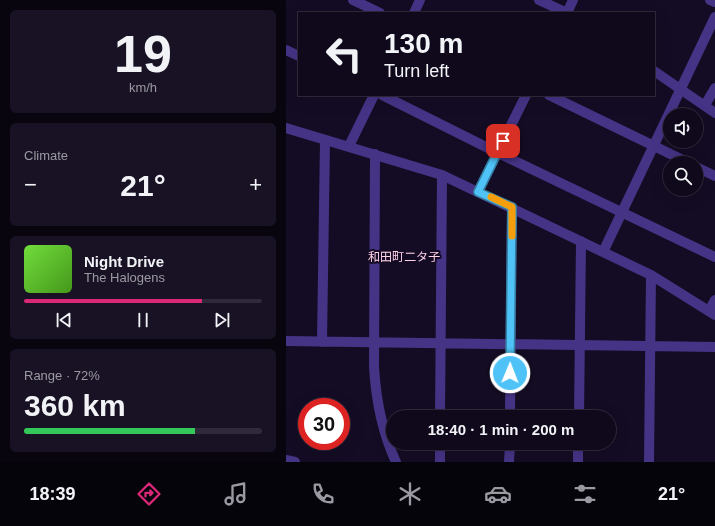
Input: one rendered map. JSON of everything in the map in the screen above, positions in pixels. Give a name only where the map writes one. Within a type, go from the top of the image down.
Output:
[{"type":"street","points":[[353,0],[378,12]]},
{"type":"street","points":[[414,12],[420,0]]},
{"type":"street","points":[[539,0],[565,12]]},
{"type":"street","points":[[567,12],[573,0]]},
{"type":"street","points":[[710,0],[715,2]]},
{"type":"street","points":[[603,252],[715,17]]},
{"type":"street","points":[[286,50],[298,56]]},
{"type":"street","points":[[655,72],[681,88],[715,113]]},
{"type":"street","points":[[704,104],[715,88]]},
{"type":"street","points":[[349,146],[374,96]]},
{"type":"street","points":[[384,96],[498,153],[715,257]]},
{"type":"street","points":[[478,192],[526,96]]},
{"type":"street","points":[[551,96],[675,156]]},
{"type":"street","points":[[286,128],[442,175],[512,207],[651,275],[712,313],[715,300]]},
{"type":"street","points":[[322,342],[326,140]]},
{"type":"street","points":[[375,154],[375,395],[384,428],[396,462]]},
{"type":"street","points":[[703,170],[715,176]]},
{"type":"street","points":[[440,410],[442,175]]},
{"type":"street","points":[[510,410],[512,207]]},
{"type":"street","points":[[578,410],[581,241]]},
{"type":"street","points":[[648,462],[651,275]]},
{"type":"street","points":[[286,341],[715,348]]},
{"type":"street","points":[[440,450],[440,462]]},
{"type":"street","points":[[509,462],[510,450]]},
{"type":"street","points":[[578,450],[578,462]]},
{"type":"street","points":[[286,460],[294,462]]},
{"type":"slow traffic","points":[[491,197],[512,207],[512,236]]},
{"type":"district","name":"和田町二タ子","points":[[404,257]]},
{"type":"route","points":[[503,141],[478,192],[512,207],[510,373]]}]
